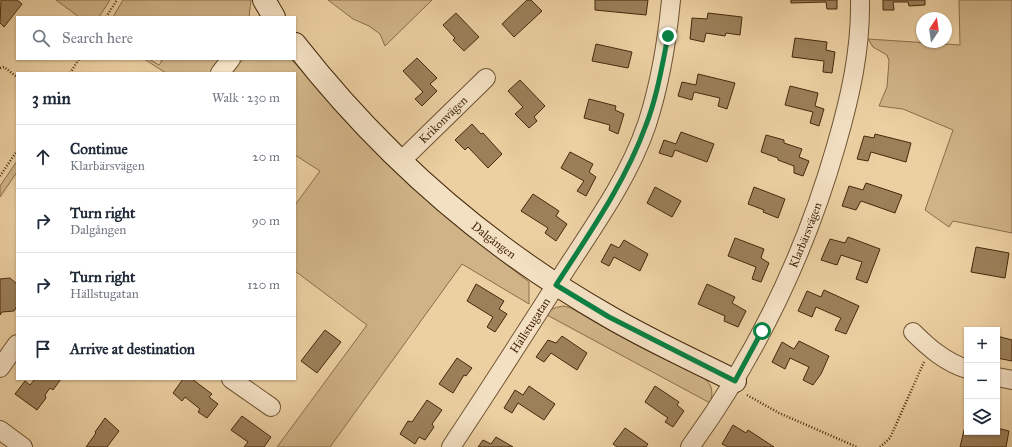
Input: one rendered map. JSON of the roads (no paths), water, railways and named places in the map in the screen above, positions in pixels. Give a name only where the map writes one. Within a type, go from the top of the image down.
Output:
[{"type":"street","name":"Hällstugatan","points":[[451,447],[596,224],[625,174],[646,125],[668,36],[671,0]]},
{"type":"street","name":"Klarbärsvägen","points":[[690,447],[735,381],[762,331],[788,278],[812,220],[830,168],[846,113],[856,63],[860,19],[860,0]]},
{"type":"street","name":"Dalgången","points":[[296,45],[323,80],[401,161],[456,210],[505,250],[556,285],[609,317],[735,381]]},
{"type":"street","points":[[221,72],[230,60]]},
{"type":"street","name":"Krikonvägen","points":[[401,161],[486,78]]},
{"type":"street","points":[[913,332],[930,349],[954,365],[964,368]]},
{"type":"street","points":[[0,368],[16,345]]},
{"type":"street","points":[[1000,378],[1012,380]]},
{"type":"street","points":[[232,380],[271,407]]},
{"type":"street","points":[[0,430],[23,447]]}]
